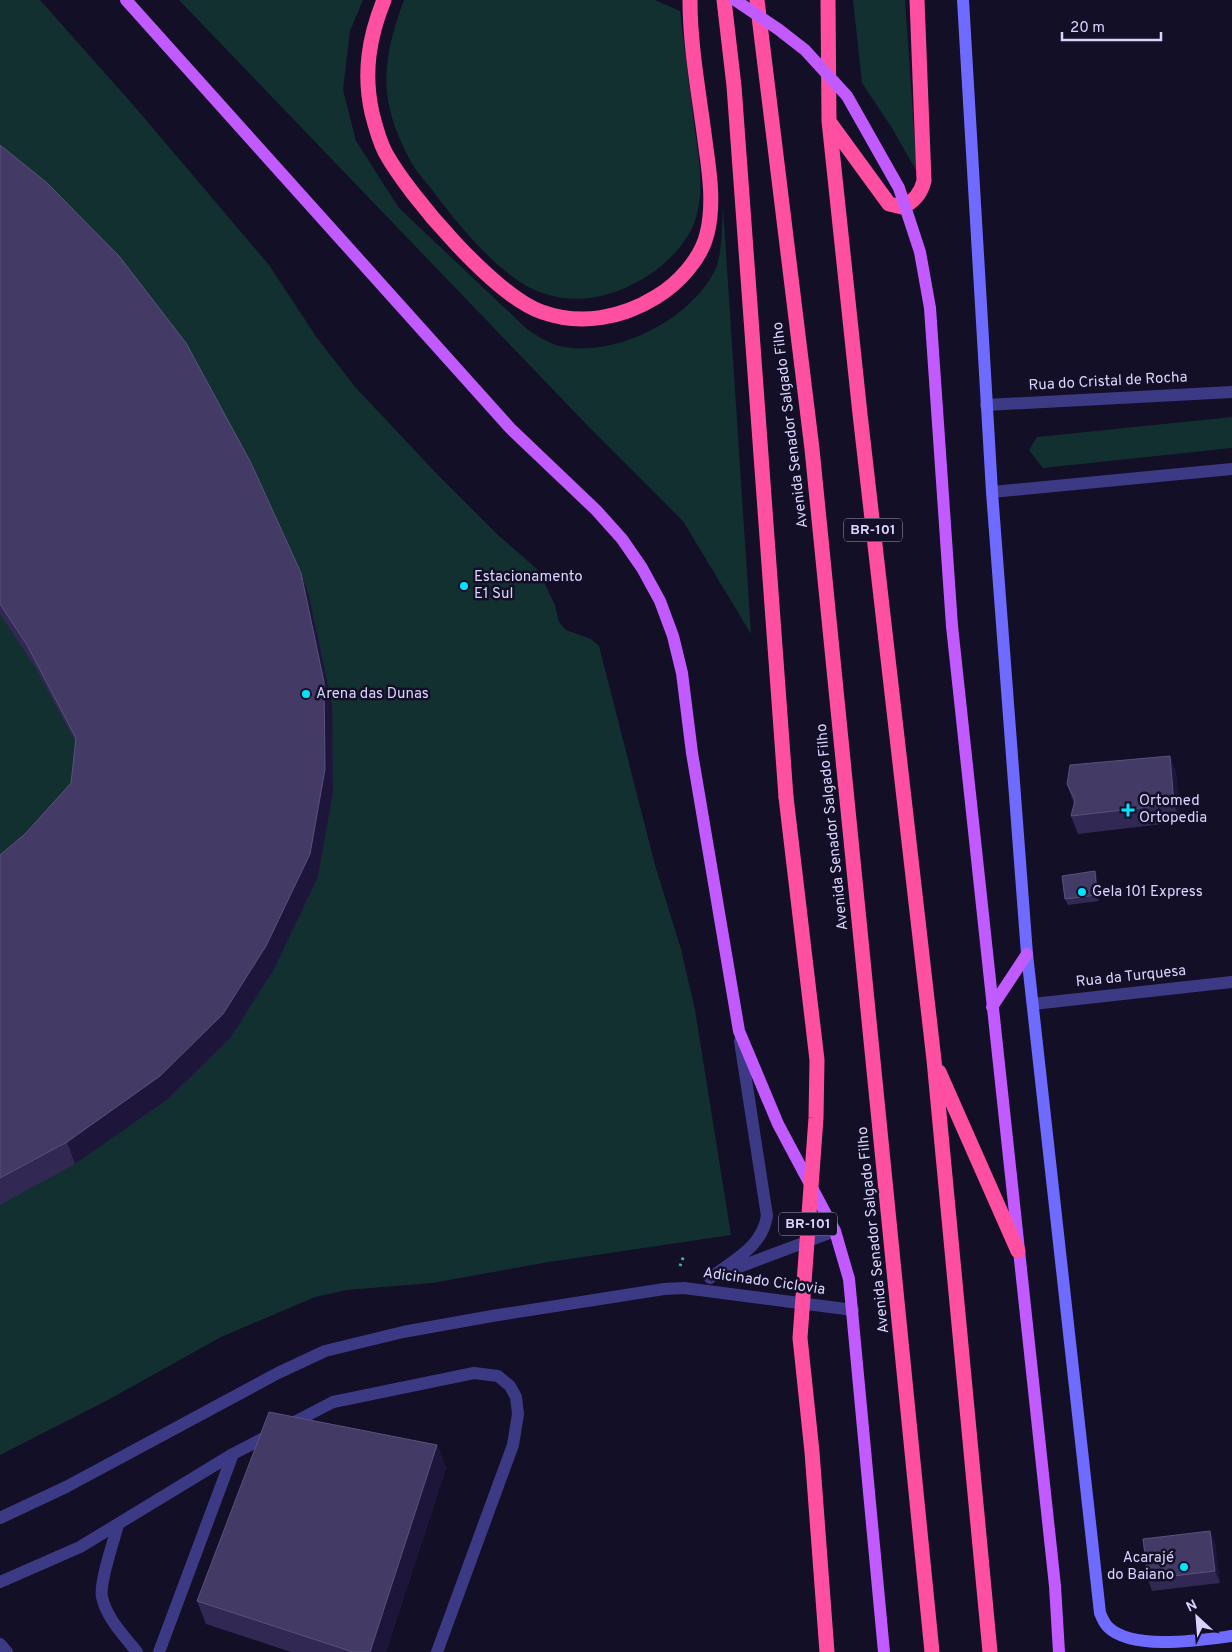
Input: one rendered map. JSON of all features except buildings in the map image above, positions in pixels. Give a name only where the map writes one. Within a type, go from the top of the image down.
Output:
[{"type":"highway","points":[[384,0],[371,34],[368,52],[368,82],[372,111],[385,151],[439,224],[492,279],[522,302],[541,312],[573,320],[590,320],[626,312],[662,293],[693,263],[707,236],[711,206],[709,173],[690,0]]},
{"type":"highway","name":"BR-101","points":[[724,0],[734,86],[786,797],[817,1060],[816,1118],[800,1338],[812,1452],[827,1652]]},
{"type":"highway","name":"Avenida Senador Salgado Filho","points":[[757,0],[814,468],[932,1652]]},
{"type":"highway","name":"BR-101","points":[[828,0],[829,121],[860,414],[934,1060],[990,1652]]},
{"type":"highway","points":[[829,121],[889,204],[896,208],[902,207],[914,200],[923,188],[924,180],[917,0]]},
{"type":"highway","points":[[934,1060],[1018,1251]]},
{"type":"main road","points":[[126,0],[510,428],[616,532],[642,568],[660,601],[682,673],[692,753],[739,1031],[778,1124],[836,1231],[849,1279],[884,1652]]},
{"type":"main road","points":[[735,0],[805,50],[847,96],[899,188],[920,252],[930,308],[952,626],[1055,1586],[1059,1652]]},
{"type":"main road","points":[[963,0],[986,405],[1027,954],[1100,1613],[1108,1627],[1115,1632],[1149,1641],[1178,1642],[1232,1636]]},
{"type":"main road","points":[[992,1008],[1027,954]]},
{"type":"street","name":"Rua do Cristal de Rocha","points":[[986,405],[1232,392]]},
{"type":"street","points":[[992,492],[1232,468]]},
{"type":"street","name":"Rua da Turquesa","points":[[1033,1004],[1232,982]]},
{"type":"street","points":[[710,1278],[756,1242],[764,1230],[767,1216],[739,1031]]},
{"type":"street","name":"Adicinado Ciclovia","points":[[684,1288],[836,1231]]},
{"type":"street","points":[[0,1518],[66,1486],[278,1373],[325,1352],[403,1332],[492,1316],[664,1289],[684,1288]]},
{"type":"street","name":"Adicinado Ciclovia","points":[[684,1288],[853,1310]]},
{"type":"street","points":[[0,1582],[80,1547],[233,1454],[334,1402],[474,1373],[498,1376],[510,1386],[516,1397],[518,1414],[513,1444],[437,1652]]},
{"type":"street","points":[[159,1652],[233,1454]]},
{"type":"street","points":[[118,1525],[101,1595],[106,1609],[137,1652]]},
{"type":"street","points":[[0,1644],[7,1652]]},
{"type":"green space","name":"Arena das Dunas","points":[[0,0],[40,0],[135,107],[269,265],[317,338],[356,388],[497,534],[538,570],[555,605],[559,622],[566,630],[591,639],[599,646],[655,865],[681,949],[695,1010],[731,1235],[549,1262],[432,1283],[347,1290],[315,1297],[221,1337],[108,1400],[0,1455]]},
{"type":"green space","points":[[179,0],[363,0],[350,31],[343,90],[356,141],[399,208],[528,330],[555,345],[581,348],[604,346],[650,331],[671,319],[705,287],[716,268],[721,247],[723,207],[751,634],[683,521],[587,425]]},
{"type":"green space","points":[[404,0],[655,0],[680,11],[698,152],[700,190],[694,223],[679,249],[665,263],[637,282],[611,293],[584,299],[556,297],[542,293],[526,286],[495,262],[452,216],[417,171],[398,136],[388,101],[386,80],[388,56]]},
{"type":"green space","points":[[853,0],[905,0],[917,172],[892,128],[862,83]]},
{"type":"green space","points":[[1232,417],[1232,448],[1043,468],[1029,450],[1037,437]]},
{"type":"place","name":"Estacionamento E1 Sul","points":[[464,586]]},
{"type":"place","name":"Arena das Dunas","points":[[306,694]]},
{"type":"place","name":"Ortomed Ortopedia","points":[[1128,810]]},
{"type":"place","name":"Gela 101 Express","points":[[1082,892]]},
{"type":"place","name":"Acarajé do Baiano","points":[[1184,1567]]}]
